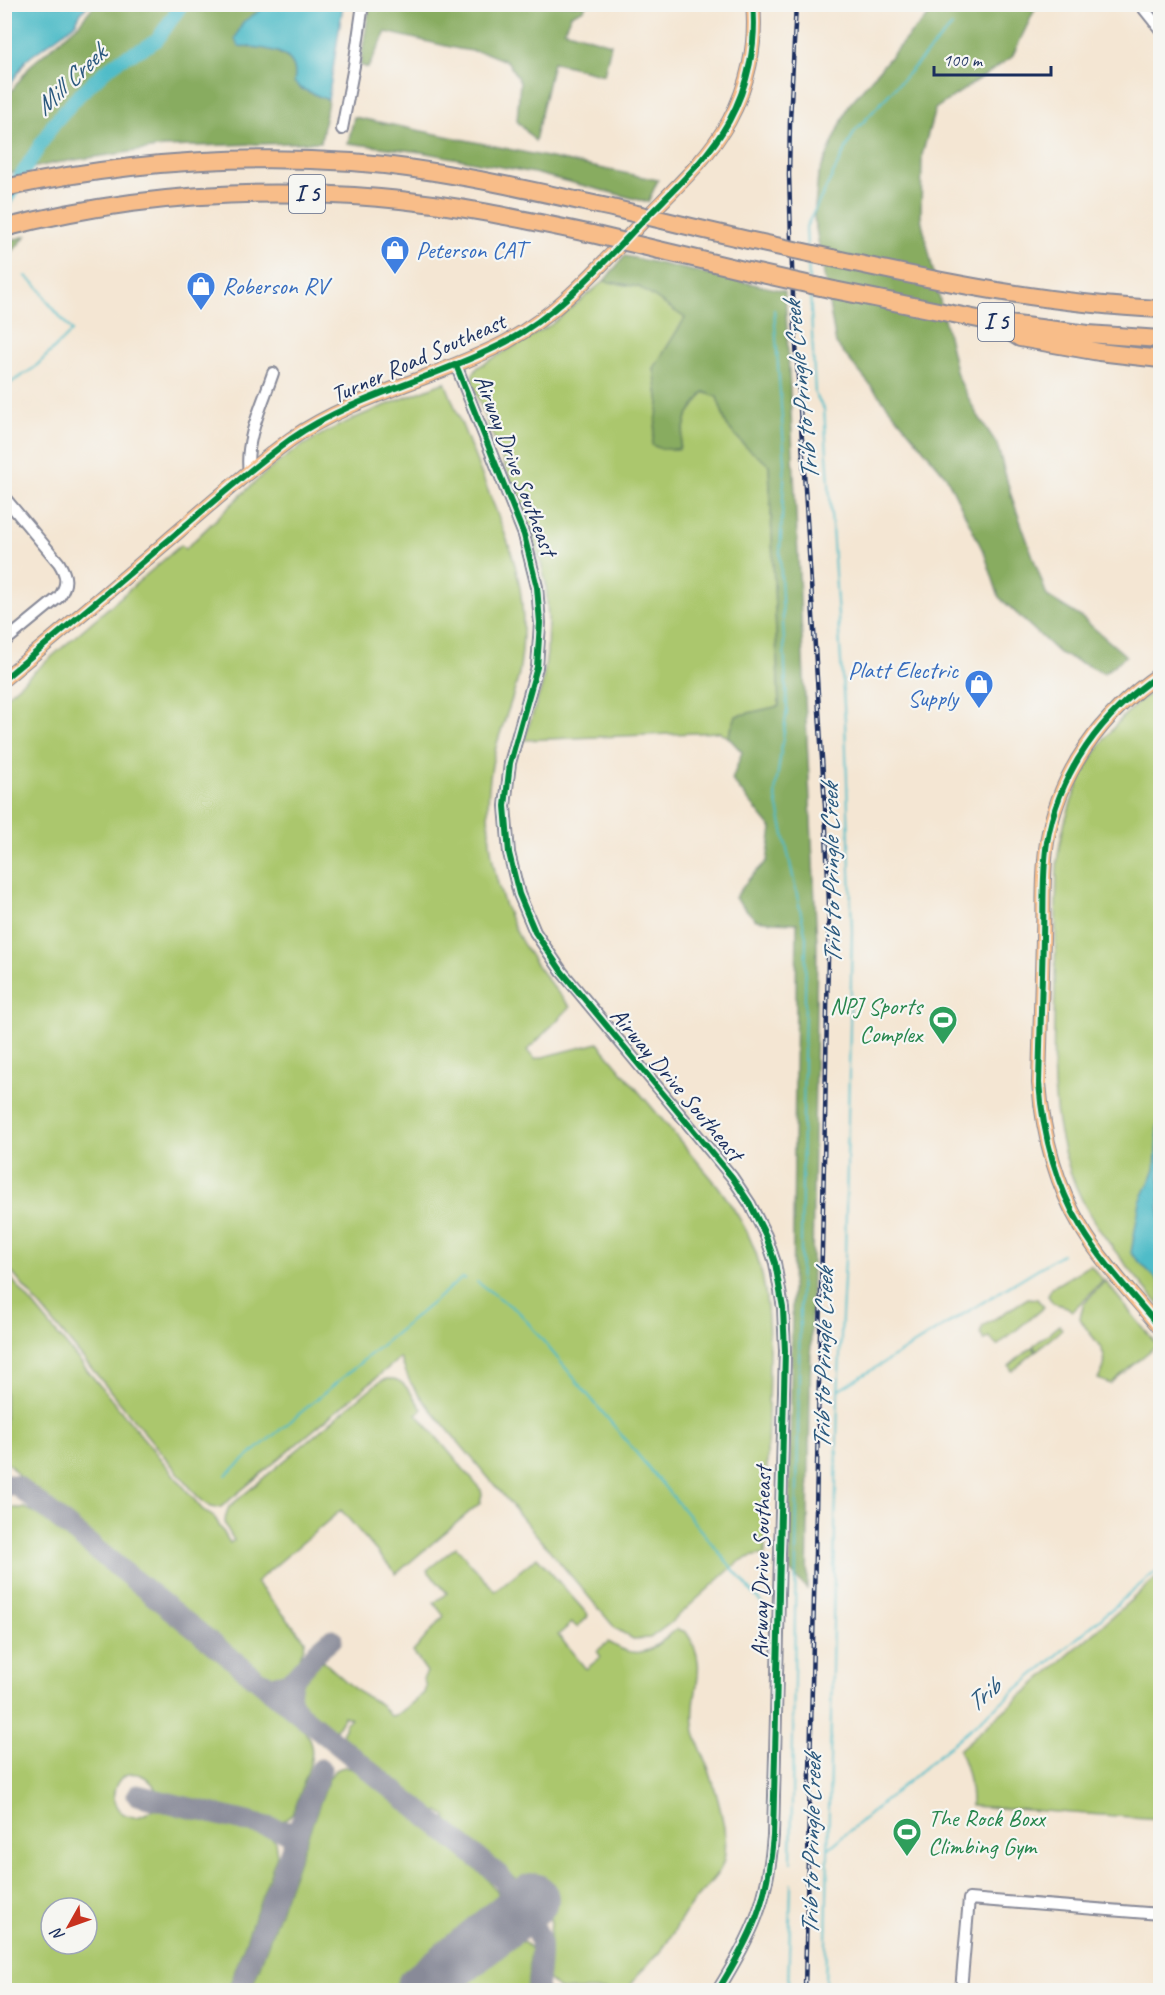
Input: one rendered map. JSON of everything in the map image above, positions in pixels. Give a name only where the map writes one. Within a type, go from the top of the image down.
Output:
[{"type":"highway","name":"I 5","points":[[4,188],[49,178],[110,169],[210,160],[352,162],[468,177],[917,277],[1044,297],[1161,309]]},
{"type":"highway","name":"I 5","points":[[4,228],[126,204],[235,194],[382,198],[525,220],[834,290],[993,322],[1078,333],[1161,339]]},
{"type":"highway","points":[[1124,305],[1161,298]]},
{"type":"highway","name":"I 5","points":[[993,322],[1020,338],[1099,352],[1161,359]]},
{"type":"main road","name":"Turner Road Southeast","points":[[4,679],[292,438],[342,411],[456,365],[506,342],[558,307],[590,278],[705,155],[728,122],[743,87],[752,52],[753,4]]},
{"type":"main road","points":[[1161,674],[1124,701],[1092,738],[1068,778],[1051,825],[1045,863],[1039,1083],[1041,1110],[1049,1149],[1059,1182],[1081,1228],[1100,1255],[1161,1328]]},
{"type":"street","points":[[342,129],[363,4]]},
{"type":"street","points":[[1140,4],[1161,30]]},
{"type":"street","name":"Airway Drive Southeast","points":[[456,365],[524,535],[537,587],[540,623],[537,667],[512,755],[505,798],[507,841],[511,867],[519,894],[535,932],[562,972],[742,1191],[766,1236],[782,1295],[785,1351],[772,1851],[768,1881],[760,1909],[747,1941],[718,1990]]},
{"type":"street","points":[[249,472],[247,459],[249,446],[273,373]]},
{"type":"street","points":[[4,497],[59,563],[65,574],[66,582],[65,589],[59,597],[4,642]]},
{"type":"street","points":[[961,1990],[969,1899],[1161,1914]]},
{"type":"green space","points":[[95,4],[268,5],[239,46],[272,49],[293,61],[300,88],[328,100],[321,142],[164,147],[55,163],[5,174],[4,101],[31,65],[78,25]]},
{"type":"green space","points":[[370,5],[586,5],[584,9],[571,15],[564,30],[611,44],[604,75],[553,62],[535,141],[517,121],[520,82],[508,62],[486,53],[386,32],[368,68],[360,65]]},
{"type":"green space","points":[[940,5],[1037,5],[1012,57],[935,109],[922,155],[921,218],[957,375],[975,411],[997,444],[1011,495],[1047,596],[1081,617],[1126,656],[1104,673],[1059,653],[999,597],[985,555],[946,476],[836,344],[814,217],[818,176],[849,105],[910,34]]},
{"type":"green space","points":[[354,117],[658,180],[648,202],[534,173],[421,152],[348,143]]},
{"type":"green space","points":[[26,236],[5,260],[5,242]]},
{"type":"green space","points":[[625,256],[785,291],[817,943],[807,1589],[790,1571],[789,1531],[797,923],[756,920],[735,898],[748,880],[767,861],[772,829],[732,780],[742,752],[728,737],[736,716],[779,706],[769,465],[746,447],[727,426],[717,397],[704,392],[687,416],[679,449],[661,449],[652,445],[659,404],[654,368],[685,318],[639,287],[604,281]]},
{"type":"green space","points":[[604,281],[639,287],[686,318],[654,368],[659,404],[679,449],[687,416],[704,392],[717,397],[727,426],[746,447],[769,464],[779,706],[736,716],[728,737],[720,732],[524,740],[542,686],[547,653],[546,583],[530,529],[472,383],[473,374],[478,367],[551,325]]},
{"type":"green space","points":[[445,382],[504,531],[514,560],[522,605],[523,639],[519,673],[491,770],[488,818],[490,842],[500,889],[517,933],[541,972],[570,1007],[527,1051],[535,1059],[598,1043],[724,1195],[752,1242],[766,1299],[769,1353],[765,1555],[750,1557],[736,1564],[650,1638],[633,1639],[615,1628],[422,1399],[410,1382],[400,1358],[221,1507],[211,1507],[198,1497],[5,1264],[5,697],[181,545],[185,549],[273,466],[305,444],[343,423]]},
{"type":"green space","points":[[1160,686],[1160,1306],[1109,1243],[1086,1209],[1077,1190],[1063,1149],[1055,1104],[1053,1060],[1057,868],[1063,830],[1080,782],[1105,738],[1140,701]]},
{"type":"green space","points":[[1090,1265],[1103,1280],[1100,1284],[1072,1311],[1053,1303],[1048,1296],[1051,1288]]},
{"type":"green space","points":[[5,1271],[202,1509],[215,1518],[230,1543],[234,1540],[225,1521],[229,1507],[376,1384],[384,1380],[398,1380],[408,1389],[422,1409],[417,1414],[481,1490],[480,1503],[396,1574],[341,1510],[256,1582],[305,1640],[301,1655],[286,1673],[278,1677],[268,1676],[5,1463]]},
{"type":"green space","points":[[1105,1281],[1157,1345],[1110,1384],[1098,1379],[1105,1361],[1103,1353],[1080,1318],[1084,1303]]},
{"type":"green space","points":[[1028,1298],[1037,1299],[1044,1307],[997,1346],[989,1337],[984,1340],[980,1334],[983,1326]]},
{"type":"green space","points":[[1059,1325],[1062,1329],[1037,1350],[1033,1346]]},
{"type":"green space","points":[[1032,1347],[1036,1351],[1012,1371],[1009,1366]]},
{"type":"green space","points":[[25,1508],[36,1513],[300,1726],[306,1732],[312,1753],[293,1813],[281,1821],[272,1821],[163,1795],[146,1778],[133,1774],[124,1776],[114,1790],[117,1807],[123,1814],[134,1817],[160,1808],[264,1833],[275,1841],[277,1855],[228,1990],[5,1990],[4,1510]]},
{"type":"green space","points":[[456,1547],[495,1591],[537,1557],[588,1615],[577,1627],[572,1623],[558,1635],[586,1669],[601,1657],[597,1651],[608,1642],[630,1652],[645,1651],[677,1629],[686,1632],[693,1645],[698,1667],[694,1712],[695,1730],[720,1808],[725,1835],[724,1859],[721,1868],[690,1906],[663,1948],[639,1973],[628,1990],[560,1990],[547,1978],[551,1921],[516,1879],[447,1822],[446,1816],[439,1811],[435,1813],[342,1736],[345,1723],[350,1718],[344,1716],[335,1731],[303,1705],[301,1700],[300,1686],[322,1660],[358,1692],[380,1704],[390,1716],[396,1716],[424,1693],[426,1686],[423,1679],[427,1672],[413,1652],[444,1616],[434,1603],[447,1593],[427,1570]]},
{"type":"green space","points":[[1160,1575],[1160,1819],[971,1806],[968,1777],[959,1750]]},
{"type":"green space","points":[[344,1767],[353,1769],[486,1877],[498,1893],[497,1902],[491,1910],[392,1990],[251,1990],[329,1778],[335,1770]]},
{"type":"green space","points":[[514,1940],[524,1942],[531,1949],[527,1990],[449,1990]]},
{"type":"water","points":[[5,4],[88,5],[75,24],[26,60],[5,93]]},
{"type":"water","points":[[268,5],[343,5],[328,100],[300,88],[294,82],[295,71],[292,63],[278,52],[239,46],[235,39],[243,22]]},
{"type":"water","points":[[1160,1085],[1160,1283],[1131,1253],[1140,1202],[1155,1170]]},
{"type":"waterway","name":"Mill Creek","points":[[4,203],[54,123],[79,95],[121,59],[157,40],[182,4]]},
{"type":"waterway","name":"Trib to Pringle Creek","points":[[964,12],[971,4]]},
{"type":"waterway","name":"Trib to Pringle Creek","points":[[807,246],[806,227],[855,131],[952,26]]},
{"type":"waterway","name":"Trib to Pringle Creek","points":[[808,261],[809,279]]},
{"type":"waterway","points":[[4,390],[34,368],[72,331],[40,289],[26,276]]},
{"type":"waterway","name":"Trib to Pringle Creek","points":[[810,290],[815,394],[824,409],[845,721],[852,931],[845,1258],[838,1394],[825,1990]]},
{"type":"waterway","points":[[774,310],[785,461],[780,554],[787,710],[775,793],[806,937],[791,1862]]},
{"type":"waterway","name":"Trib","points":[[839,1390],[1062,1254]]},
{"type":"waterway","points":[[226,1475],[462,1278],[465,1279]]},
{"type":"waterway","points":[[477,1282],[519,1312],[767,1610]]},
{"type":"waterway","name":"Trib","points":[[828,1849],[1160,1568]]},
{"type":"waterway","name":"Trib to Pringle Creek","points":[[788,1990],[791,1884]]},
{"type":"taxiway","points":[[4,1484],[17,1486],[35,1500],[499,1875],[508,1891],[509,1903],[505,1922],[524,1922],[532,1926],[540,1941],[537,1990]]},
{"type":"taxiway","points":[[294,1678],[332,1639]]},
{"type":"taxiway","points":[[260,1681],[277,1685],[294,1678],[291,1696],[298,1712]]},
{"type":"taxiway","points":[[239,1990],[321,1769]]},
{"type":"taxiway","points":[[137,1795],[296,1834]]},
{"type":"runway","points":[[421,1990],[533,1899]]},
{"type":"railway","points":[[796,4],[789,175],[793,297],[829,903],[805,1990]]},
{"type":"cycle path","points":[[4,679],[227,490],[291,439],[342,410],[480,355],[506,342],[545,317],[562,302],[596,271],[689,174],[721,135],[736,108],[750,64],[754,34],[753,4]]},
{"type":"cycle path","points":[[456,365],[524,535],[537,587],[540,623],[537,667],[510,763],[505,806],[509,853],[519,894],[535,932],[562,972],[732,1177],[750,1204],[766,1236],[775,1263],[783,1308],[785,1351],[771,1859],[762,1899],[749,1935],[718,1990]]},
{"type":"cycle path","points":[[1160,674],[1120,707],[1086,746],[1073,768],[1053,816],[1044,866],[1039,1083],[1047,1139],[1057,1176],[1072,1210],[1099,1254],[1160,1328]]},
{"type":"place","name":"Peterson CAT","points":[[395,276]]},
{"type":"place","name":"Roberson RV","points":[[201,312]]},
{"type":"place","name":"Platt Electric Supply","points":[[979,710]]},
{"type":"place","name":"NPJ Sports Complex","points":[[943,1046]]},
{"type":"place","name":"The Rock Boxx Climbing Gym","points":[[907,1858]]}]
